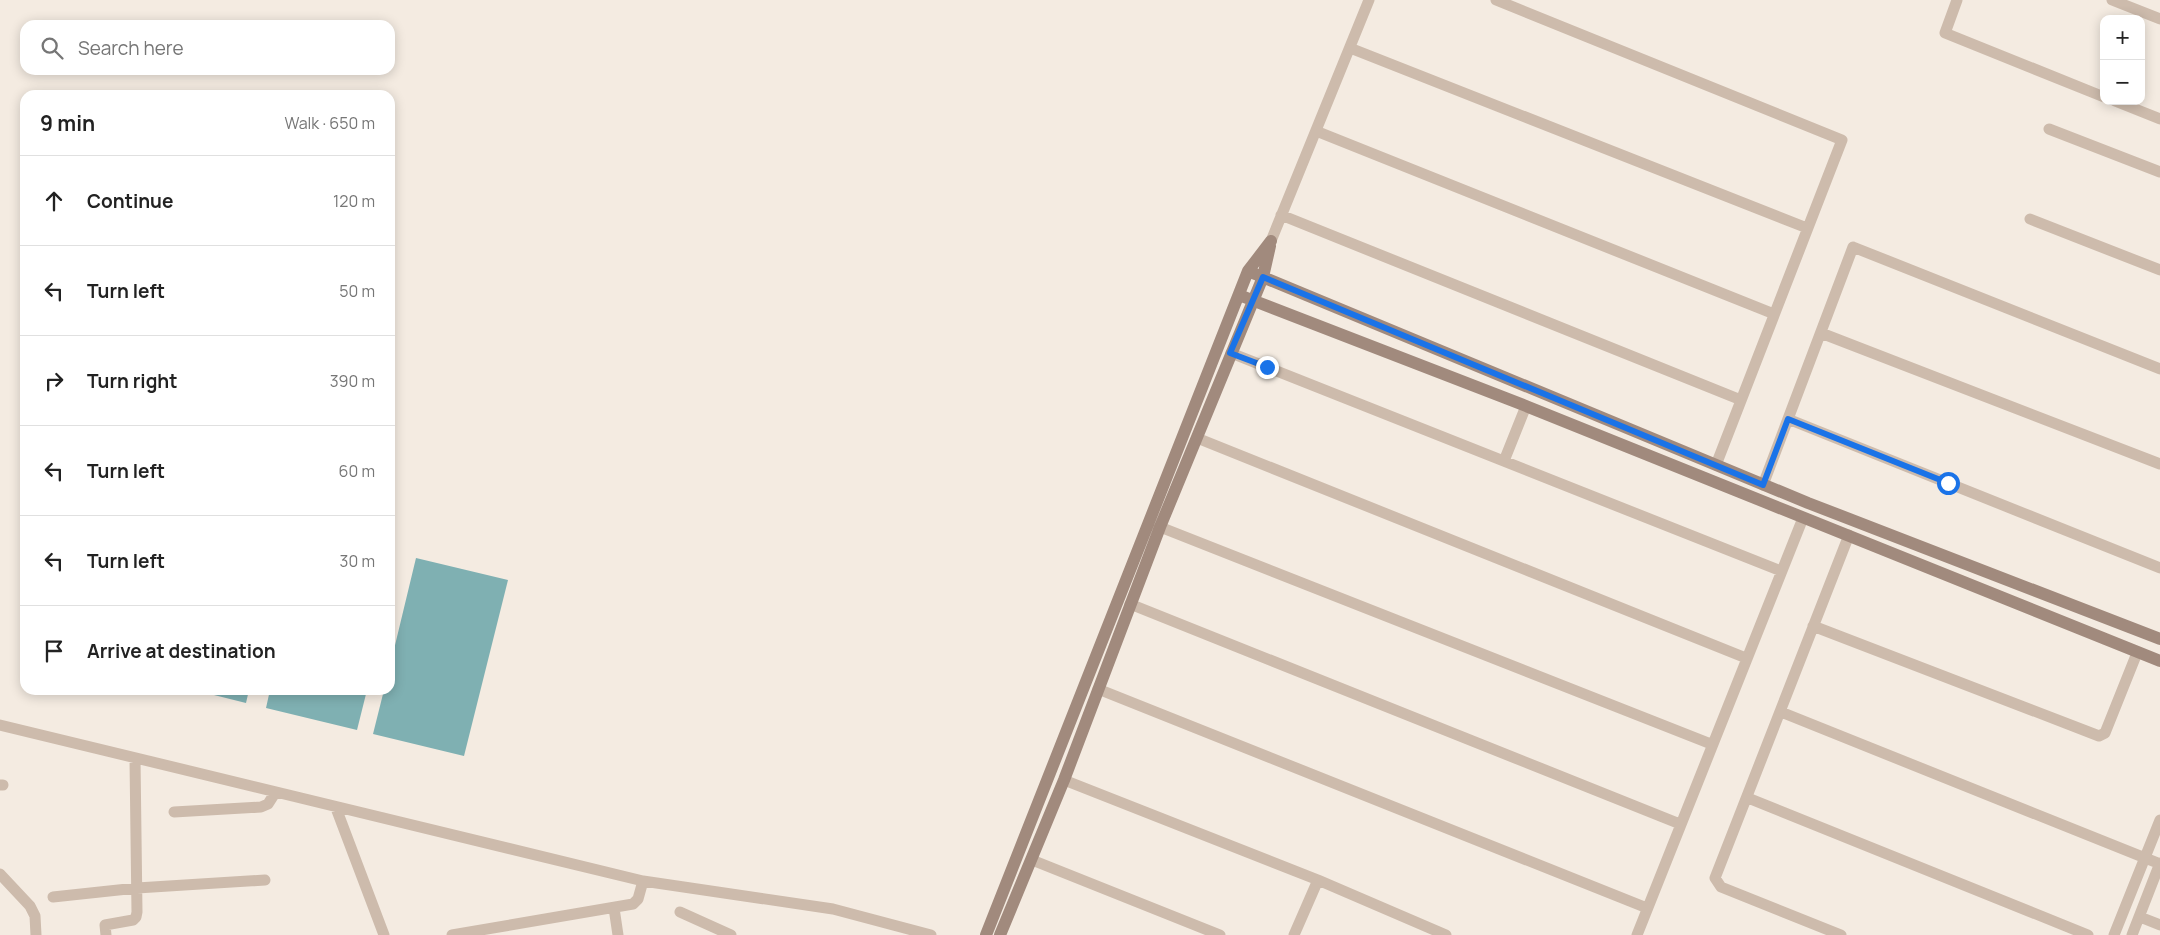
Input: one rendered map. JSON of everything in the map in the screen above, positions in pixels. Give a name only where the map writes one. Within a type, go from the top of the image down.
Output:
[{"type":"street","points":[[1000,935],[1064,780],[1098,689],[1108,644],[1130,604],[1230,353],[1263,277],[1271,241],[1369,0]]},
{"type":"street","points":[[1496,0],[1842,140],[1716,465]]},
{"type":"street","points":[[1957,0],[1945,33],[2100,95]]},
{"type":"street","points":[[2112,0],[2160,19]]},
{"type":"street","points":[[1350,48],[1807,228]]},
{"type":"street","points":[[2125,105],[2160,119]]},
{"type":"street","points":[[2050,129],[2160,172]]},
{"type":"street","points":[[1316,131],[1774,314]]},
{"type":"street","points":[[1281,215],[1741,400]]},
{"type":"street","points":[[2030,219],[2160,270]]},
{"type":"street","points":[[986,935],[1108,644],[1248,271],[1271,241]]},
{"type":"street","points":[[1763,485],[1853,247],[2160,369]]},
{"type":"street","points":[[1248,271],[1763,485],[2160,639]]},
{"type":"street","points":[[1239,295],[1526,406],[2160,661]]},
{"type":"street","points":[[1821,333],[2160,464]]},
{"type":"street","points":[[1230,353],[1781,571]]},
{"type":"street","points":[[1504,461],[1526,406]]},
{"type":"street","points":[[1788,419],[2160,568]]},
{"type":"street","points":[[1197,438],[1746,658]]},
{"type":"street","points":[[1637,935],[1711,744],[1803,518]]},
{"type":"street","points":[[1160,527],[1711,744]]},
{"type":"street","points":[[1841,935],[1717,884],[1715,878],[1748,798],[1849,535]]},
{"type":"street","points":[[1130,604],[1680,824]]},
{"type":"street","points":[[1813,626],[2099,736],[2105,733],[2137,653]]},
{"type":"street","points":[[1098,689],[1648,908]]},
{"type":"street","points":[[1781,712],[2160,864],[2132,935]]},
{"type":"street","points":[[0,725],[643,881],[834,909],[930,935]]},
{"type":"street","points":[[106,935],[105,925],[108,923],[133,920],[136,917],[135,759]]},
{"type":"street","points":[[1064,780],[1318,880],[1446,935]]},
{"type":"street","points":[[174,812],[261,807],[268,804],[275,793]]},
{"type":"street","points":[[1748,798],[2088,935]]},
{"type":"street","points":[[336,808],[384,935]]},
{"type":"street","points":[[2114,935],[2160,820]]},
{"type":"street","points":[[1032,860],[1220,935]]},
{"type":"street","points":[[0,874],[30,906],[35,916],[36,935]]},
{"type":"street","points":[[53,897],[137,888],[265,880]]},
{"type":"street","points":[[1294,935],[1318,880]]},
{"type":"street","points":[[452,935],[633,904],[638,899],[643,881]]},
{"type":"street","points":[[614,908],[618,935]]},
{"type":"street","points":[[680,912],[731,935]]},
{"type":"street","points":[[2140,917],[2160,925]]},
{"type":"water","points":[[416,558],[508,580],[464,756],[373,734],[383,695],[395,695],[395,645]]},
{"type":"water","points":[[214,695],[248,695],[246,703]]},
{"type":"water","points":[[269,695],[366,695],[357,730],[266,708]]},
{"type":"route","points":[[1267,367],[1230,353],[1263,277],[1763,485],[1788,419],[1948,483]]}]
